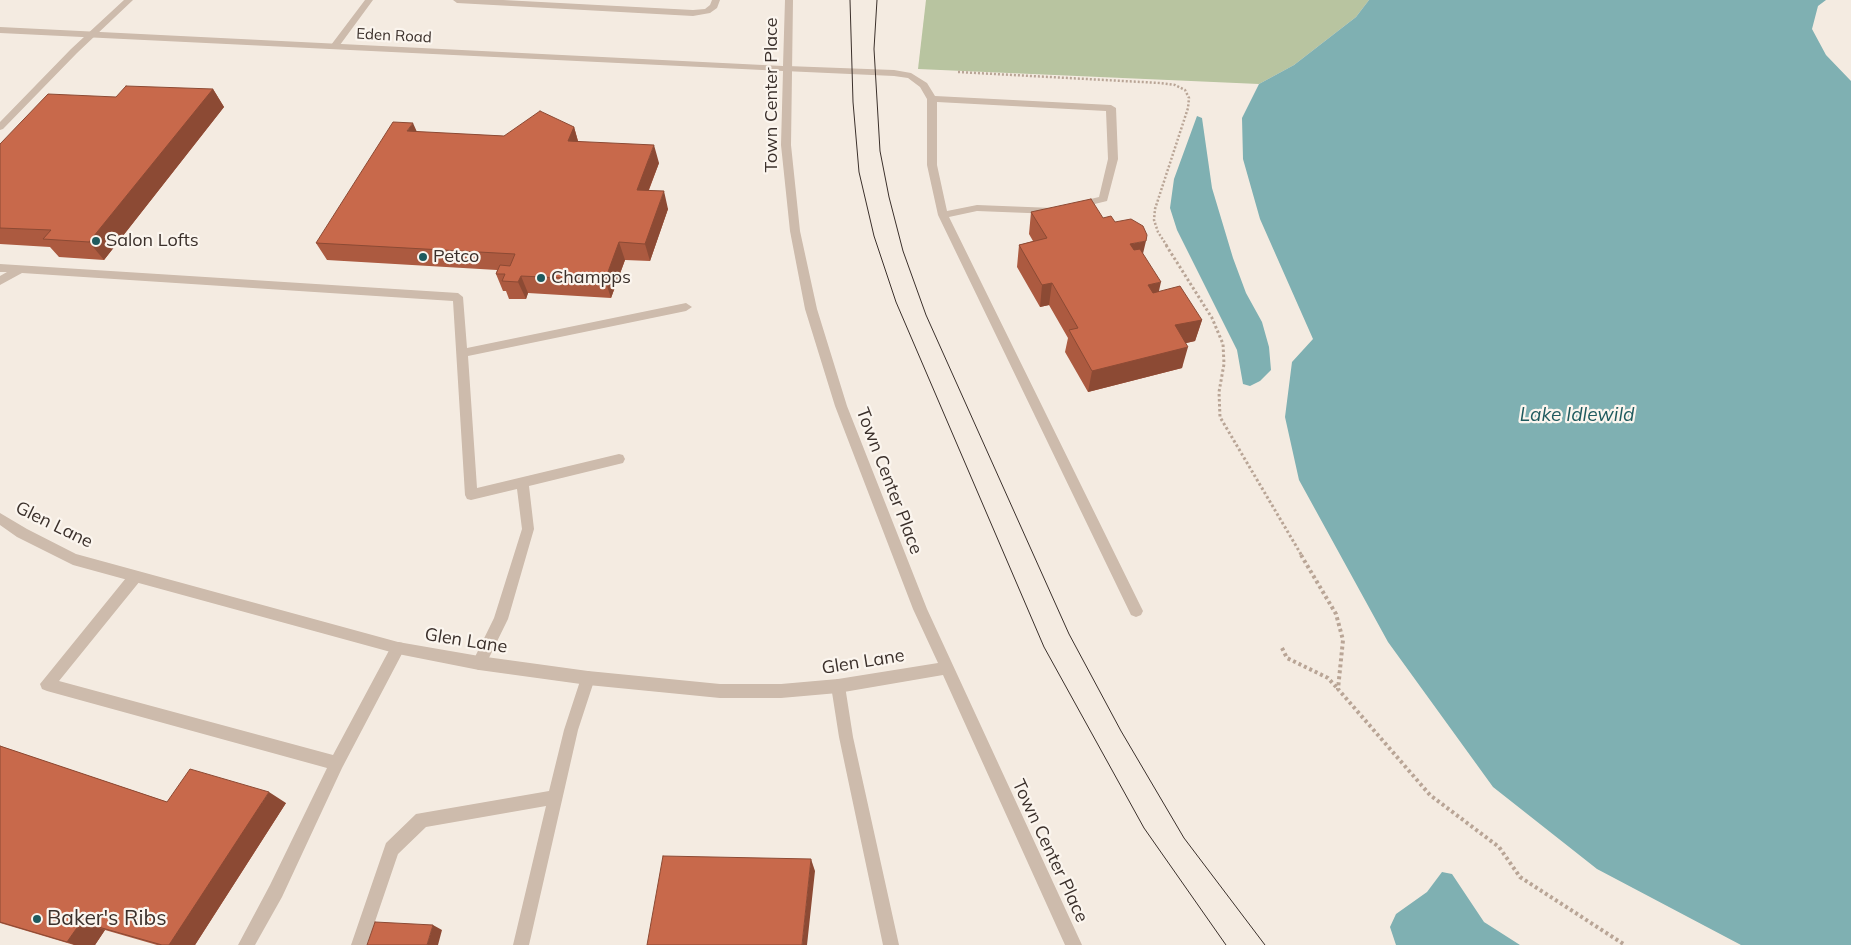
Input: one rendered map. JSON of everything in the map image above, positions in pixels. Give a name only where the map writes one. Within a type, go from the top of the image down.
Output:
[{"type":"street","points":[[0,127],[91,35],[129,0]]},
{"type":"street","points":[[334,47],[369,0]]},
{"type":"street","points":[[457,0],[694,13],[708,11],[714,6],[716,0]]},
{"type":"street","name":"Town Center Place","points":[[790,0],[786,146],[795,230],[811,309],[841,406],[920,609],[1074,945]]},
{"type":"street","name":"Eden Road","points":[[0,30],[894,73],[911,76],[924,85],[932,99]]},
{"type":"street","points":[[943,215],[977,208],[1053,211],[1103,199],[1113,159],[1111,108],[932,99],[932,165],[943,215],[1136,611]]},
{"type":"street","points":[[0,268],[458,297],[471,495],[618,459]]},
{"type":"street","points":[[0,281],[21,269]]},
{"type":"street","points":[[462,353],[686,307]]},
{"type":"street","points":[[479,663],[501,619],[528,529],[522,482]]},
{"type":"street","name":"Glen Lane","points":[[0,518],[22,533],[73,558],[135,577],[398,648],[479,663],[588,678],[720,691],[781,691],[838,686],[946,668]]},
{"type":"street","points":[[135,577],[47,684],[337,763]]},
{"type":"street","points":[[246,945],[276,891],[337,763],[398,648]]},
{"type":"street","points":[[521,945],[571,730],[588,678]]},
{"type":"street","points":[[838,686],[846,737],[891,945]]},
{"type":"street","points":[[359,945],[392,849],[422,820],[556,797]]},
{"type":"path","points":[[958,72],[1160,83],[1174,85],[1185,90],[1189,98],[1188,108],[1155,209],[1154,220],[1158,232],[1212,318],[1223,344],[1224,364],[1219,392],[1220,416],[1336,614],[1343,640],[1338,689]]},
{"type":"path","points":[[1282,648],[1287,658],[1328,678],[1430,795],[1499,847],[1520,877],[1625,945]]},
{"type":"green space","points":[[926,0],[1369,0],[1356,17],[1294,65],[1259,84],[918,69]]},
{"type":"water","name":"Lake Idlewild","points":[[1369,0],[1826,0],[1818,6],[1812,29],[1826,55],[1851,81],[1851,945],[1741,945],[1597,869],[1493,787],[1388,642],[1299,480],[1285,417],[1292,362],[1313,339],[1260,219],[1243,159],[1242,118],[1259,84],[1294,65],[1356,17]]},
{"type":"water","points":[[1197,116],[1202,118],[1212,188],[1233,258],[1246,293],[1262,322],[1269,347],[1271,370],[1260,381],[1250,386],[1243,384],[1237,350],[1177,230],[1170,208],[1174,179]]},
{"type":"water","points":[[1442,872],[1452,874],[1484,922],[1520,945],[1396,945],[1390,927],[1396,914],[1427,892]]},
{"type":"building","points":[[126,86],[213,89],[89,242],[43,239],[51,230],[0,228],[0,144],[48,94],[116,97]]},
{"type":"building","points":[[540,111],[574,127],[568,141],[654,145],[637,190],[664,191],[645,244],[619,242],[605,280],[521,276],[518,282],[502,281],[505,274],[496,274],[500,265],[510,266],[515,254],[316,243],[393,122],[413,123],[407,131],[504,136]]},
{"type":"building","points":[[1091,199],[1103,218],[1111,216],[1115,222],[1131,219],[1143,226],[1147,235],[1146,241],[1130,244],[1134,250],[1140,249],[1161,282],[1148,285],[1153,293],[1180,286],[1202,320],[1175,325],[1188,347],[1092,371],[1069,330],[1078,328],[1052,283],[1042,285],[1019,245],[1047,238],[1031,212]]},
{"type":"building","points":[[0,746],[167,802],[190,769],[269,792],[169,945],[162,945],[81,922],[67,942],[0,922]]},
{"type":"building","points":[[663,856],[811,859],[802,945],[647,945]]},
{"type":"building","points":[[375,922],[433,925],[427,945],[367,945]]},
{"type":"tram line","points":[[850,0],[853,102],[859,172],[874,236],[896,302],[1044,647],[1144,828],[1226,945]]},
{"type":"tram line","points":[[877,0],[874,49],[880,151],[889,197],[903,251],[926,315],[1069,634],[1121,731],[1184,838],[1265,945]]},
{"type":"place","name":"Salon Lofts","points":[[96,241]]},
{"type":"place","name":"Petco","points":[[423,257]]},
{"type":"place","name":"Champps","points":[[541,278]]},
{"type":"place","name":"Baker's Ribs","points":[[37,919]]}]
